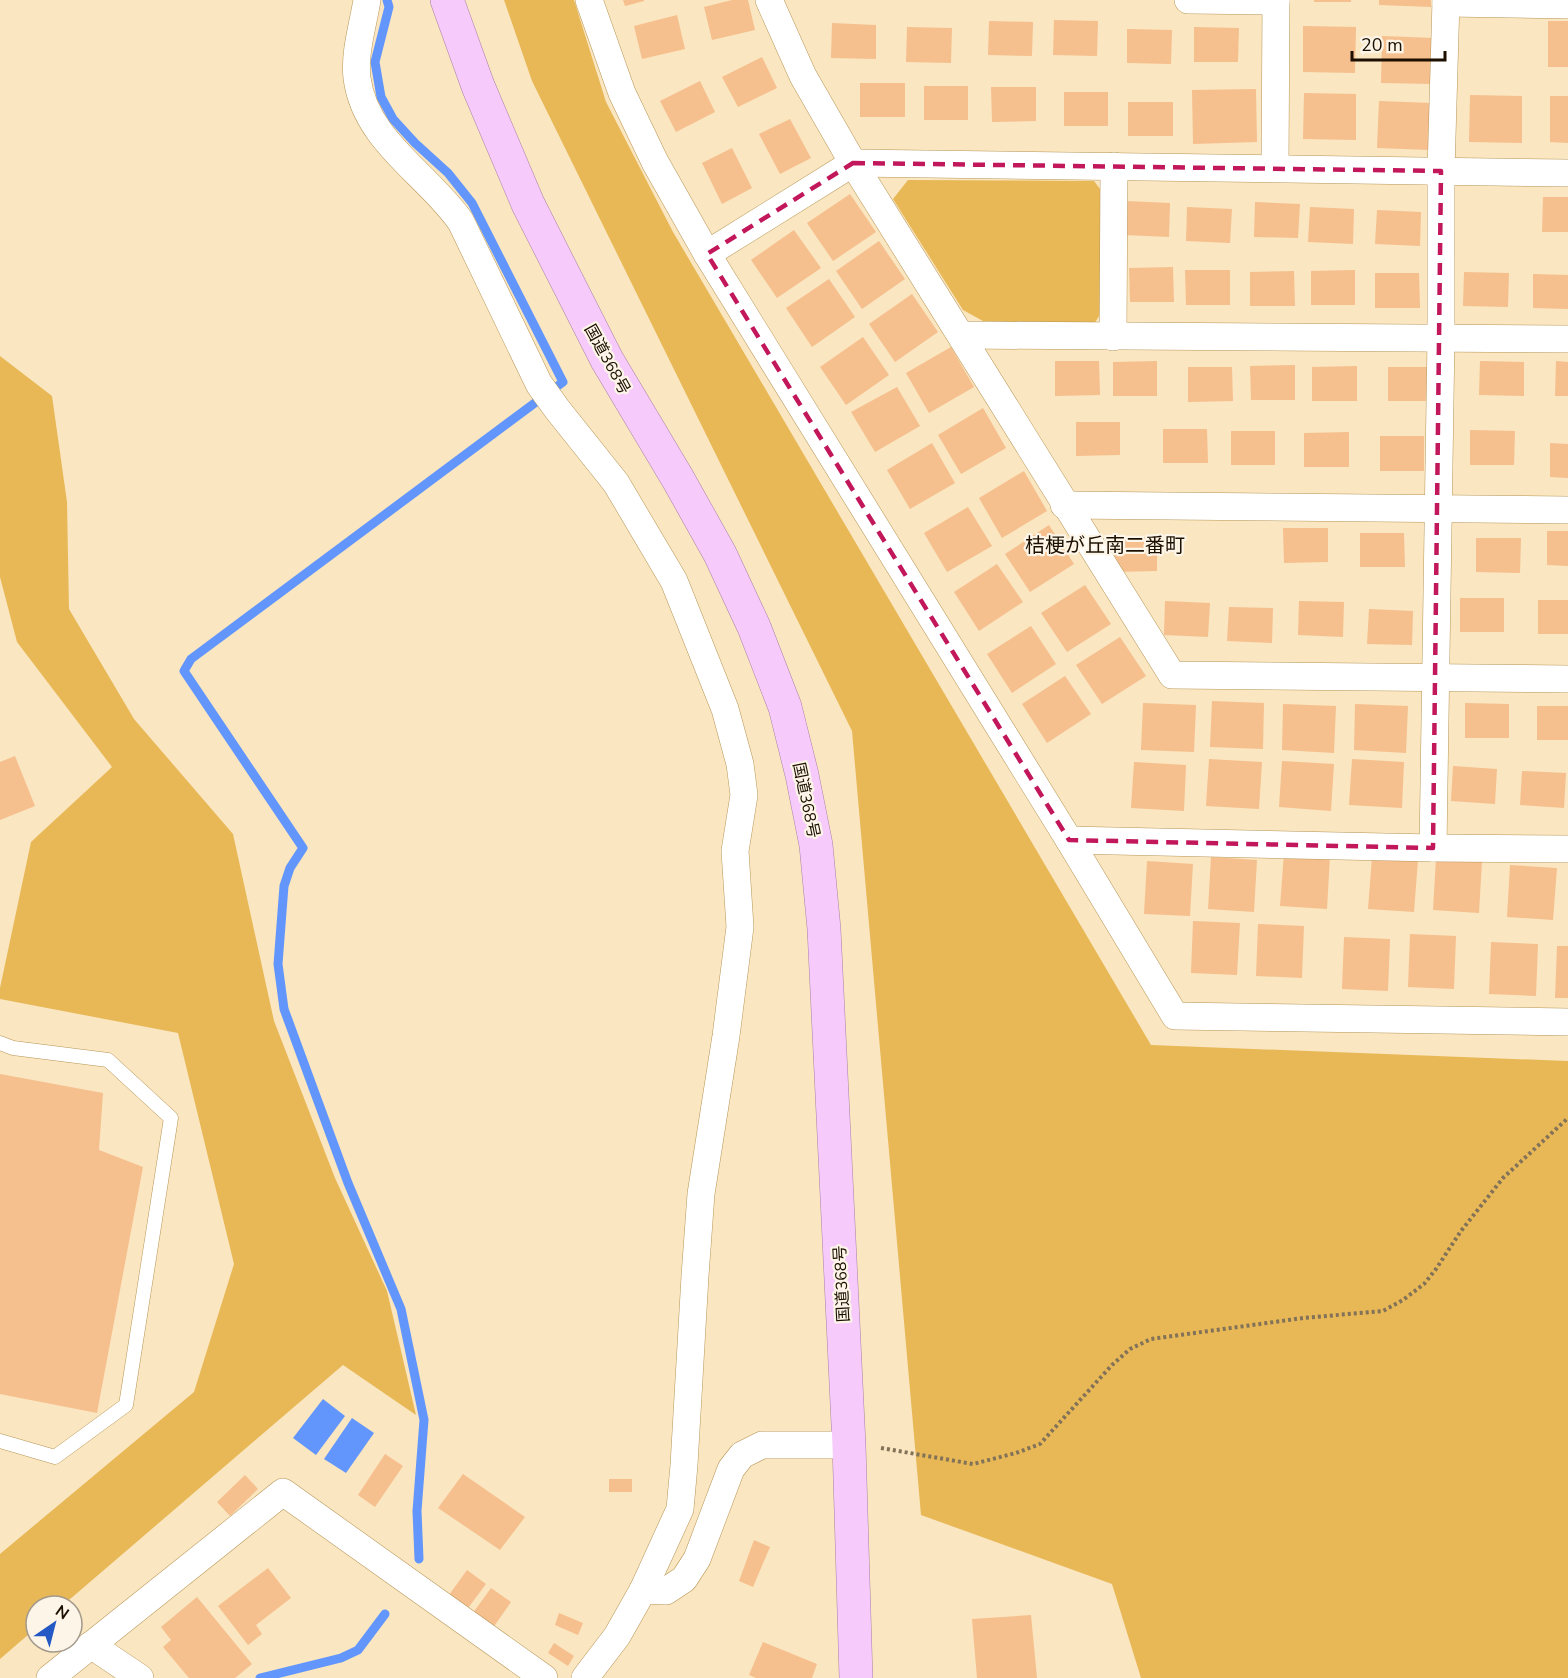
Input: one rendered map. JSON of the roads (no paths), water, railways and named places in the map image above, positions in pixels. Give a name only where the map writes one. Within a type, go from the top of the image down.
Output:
[{"type":"highway","name":"国道368号","points":[[447,0],[478,86],[528,204],[607,360],[720,554],[754,627],[785,707],[802,775],[816,846],[824,928],[849,1445],[856,1678]]},
{"type":"street","points":[[367,0],[357,59],[357,77],[362,102],[387,142],[449,204],[461,222],[540,384],[616,483],[674,581],[725,709],[740,764],[744,795],[735,851],[740,927],[726,1036],[701,1194],[680,1509],[643,1590],[617,1636],[585,1678]]},
{"type":"street","points":[[589,0],[627,102],[655,162],[708,254],[1070,840],[1175,1016],[1568,1022]]},
{"type":"street","points":[[769,0],[803,76],[853,163],[1172,675],[1568,679]]},
{"type":"street","points":[[1188,0],[1276,1],[1275,168]]},
{"type":"street","points":[[1433,848],[1441,337],[1441,171],[1446,2],[1568,4]]},
{"type":"street","points":[[708,254],[853,163],[1568,173]]},
{"type":"street","points":[[1113,337],[1114,166]]},
{"type":"street","points":[[960,335],[1568,339]]},
{"type":"street","points":[[1064,505],[1568,510]]},
{"type":"street","points":[[1070,840],[1568,849]]},
{"type":"street","points":[[643,1590],[666,1591],[684,1579],[697,1559],[731,1469],[742,1455],[762,1445],[849,1445]]},
{"type":"street","points":[[50,1678],[283,1492],[544,1678]]},
{"type":"street","points":[[91,1645],[140,1678]]},
{"type":"lane","points":[[0,1043],[13,1048],[108,1060],[171,1118],[126,1405],[55,1457],[0,1441]]},
{"type":"water","points":[[323,1399],[345,1416],[316,1455],[293,1438]]},
{"type":"water","points":[[352,1418],[374,1433],[346,1473],[324,1459]]},
{"type":"waterway","points":[[387,0],[389,7],[375,62],[381,97],[393,119],[448,173],[472,203],[563,382],[191,659],[184,671],[303,848],[290,868],[284,886],[278,964],[284,1009],[348,1183],[401,1309],[424,1420],[417,1511],[419,1559]]},
{"type":"waterway","points":[[260,1678],[341,1658],[358,1650],[385,1614]]},
{"type":"district","name":"桔梗が丘南二番町","points":[[1105,545]]}]
